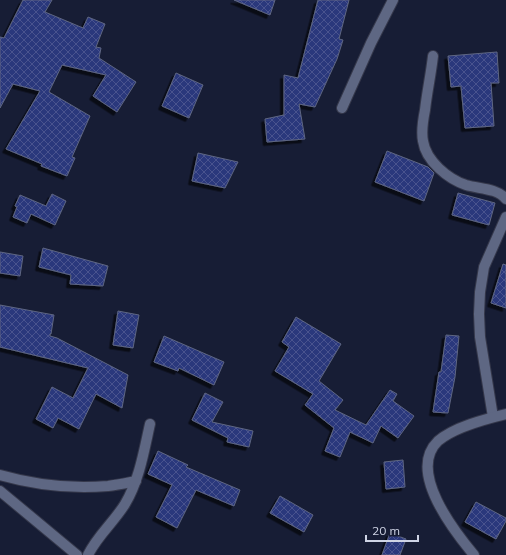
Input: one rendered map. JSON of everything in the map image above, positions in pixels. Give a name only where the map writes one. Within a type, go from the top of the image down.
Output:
[{"type":"street","points":[[342,108],[371,43],[394,0]]},
{"type":"street","points":[[433,56],[422,134],[423,144],[428,154],[442,171],[452,179],[498,193],[506,199]]},
{"type":"street","points":[[492,417],[480,337],[480,292],[484,267],[506,217]]},
{"type":"street","points":[[474,555],[457,535],[437,501],[430,478],[429,459],[435,446],[446,435],[492,417],[506,414]]},
{"type":"street","points":[[88,555],[98,538],[124,505],[136,481],[150,424]]},
{"type":"street","points":[[0,475],[24,482],[81,487],[109,486],[136,481]]},
{"type":"street","points":[[1,496],[77,555]]},
{"type":"building","points":[[23,0],[52,0],[45,12],[83,28],[88,17],[105,24],[96,47],[101,48],[99,58],[136,82],[117,112],[93,96],[106,75],[62,65],[49,92],[90,116],[72,157],[75,158],[67,176],[41,166],[42,164],[6,149],[40,91],[13,84],[0,108],[0,37],[4,38]]},
{"type":"building","points":[[234,0],[275,0],[270,15]]},
{"type":"building","points":[[318,0],[349,0],[339,39],[343,40],[337,59],[315,107],[299,104],[305,139],[267,142],[265,119],[284,115],[284,75],[298,78]]},
{"type":"building","points":[[497,52],[499,83],[491,83],[494,126],[465,128],[461,86],[451,87],[448,56]]},
{"type":"building","points":[[176,73],[203,85],[189,118],[162,106]]},
{"type":"building","points":[[387,151],[428,167],[434,173],[424,201],[375,182]]},
{"type":"building","points":[[198,153],[238,162],[225,188],[192,181]]},
{"type":"building","points":[[458,193],[495,203],[489,225],[452,215]]},
{"type":"building","points":[[52,194],[66,201],[55,225],[31,214],[27,223],[13,217],[17,207],[15,206],[20,195],[46,206]]},
{"type":"building","points":[[43,248],[108,266],[103,286],[70,284],[71,275],[39,267]]},
{"type":"building","points":[[0,252],[23,256],[20,276],[0,273]]},
{"type":"building","points":[[503,264],[506,265],[506,308],[491,303]]},
{"type":"building","points":[[0,305],[54,315],[50,336],[57,338],[128,375],[122,408],[96,394],[79,429],[58,418],[53,428],[36,419],[52,387],[73,398],[88,368],[0,347]]},
{"type":"building","points":[[118,311],[139,315],[133,348],[113,345]]},
{"type":"building","points":[[296,317],[341,344],[319,381],[343,400],[335,410],[366,425],[390,390],[397,394],[393,401],[414,416],[398,438],[381,426],[373,443],[350,432],[340,457],[325,451],[334,428],[305,405],[313,394],[275,371],[289,347],[282,342]]},
{"type":"building","points":[[446,335],[459,336],[455,377],[448,413],[433,412],[439,372],[441,372]]},
{"type":"building","points":[[164,336],[224,362],[214,385],[179,368],[178,371],[154,362]]},
{"type":"building","points":[[205,393],[223,402],[212,422],[253,431],[249,447],[227,442],[228,438],[192,420]]},
{"type":"building","points":[[158,451],[188,465],[186,467],[240,490],[234,506],[196,490],[177,528],[156,517],[172,485],[148,474]]},
{"type":"building","points":[[403,460],[405,487],[386,489],[384,462]]},
{"type":"building","points":[[280,496],[313,515],[304,532],[270,513]]},
{"type":"building","points":[[476,502],[506,518],[506,521],[496,539],[465,522]]},
{"type":"building","points":[[390,533],[406,539],[400,555],[382,555]]}]
